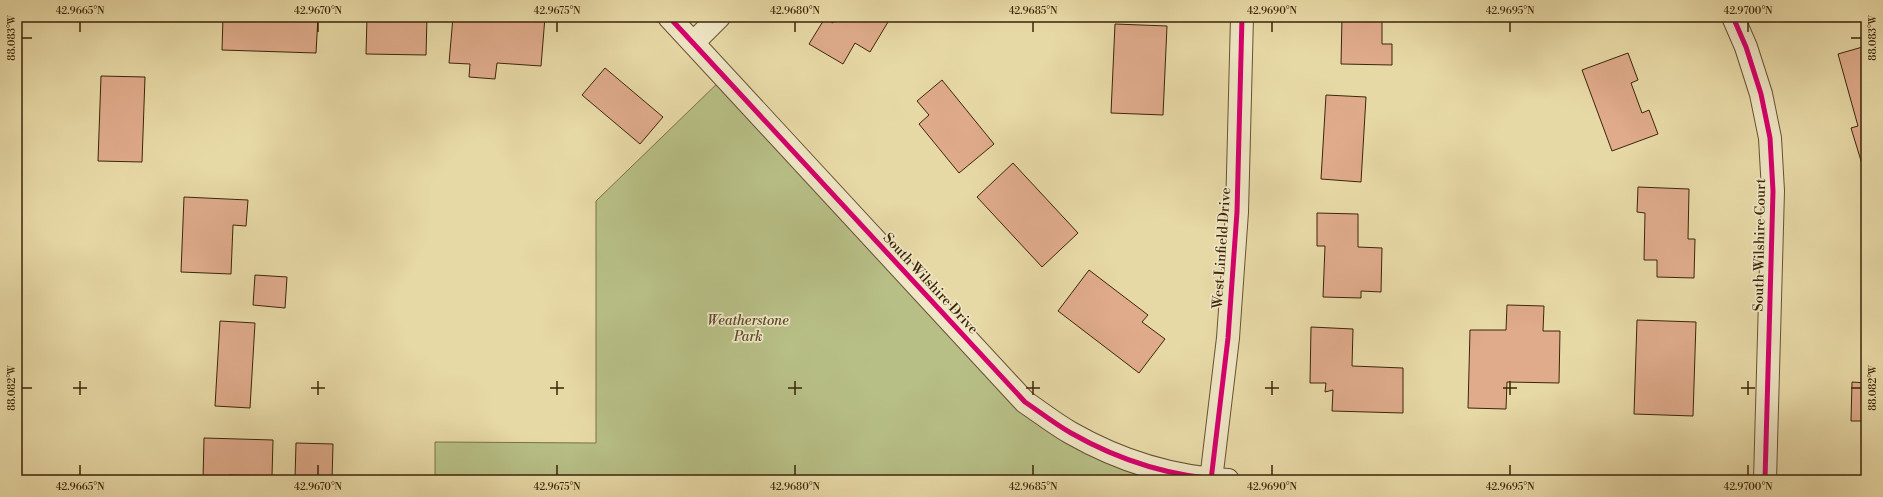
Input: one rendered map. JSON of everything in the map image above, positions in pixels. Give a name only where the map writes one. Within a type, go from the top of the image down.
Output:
[{"type":"street","name":"South Wilshire Drive","points":[[669,17],[694,42],[1025,402],[1070,432],[1114,454],[1167,472],[1217,480]]},
{"type":"street","points":[[694,42],[719,17]]},
{"type":"street","name":"West Linfield Drive","points":[[1217,480],[1237,212],[1242,17]]},
{"type":"street","name":"South Wilshire Court","points":[[1733,17],[1746,47],[1761,94],[1770,138],[1773,191],[1765,480]]},
{"type":"green space","name":"Weatherstone Park","points":[[725,76],[1006,382],[1070,432],[1211,480],[435,480],[435,442],[596,443],[596,201]]},
{"type":"building","points":[[223,17],[318,17],[316,53],[222,50]]},
{"type":"building","points":[[367,17],[427,17],[426,55],[366,54]]},
{"type":"building","points":[[453,17],[545,17],[541,66],[497,63],[495,79],[469,77],[470,64],[449,63]]},
{"type":"building","points":[[836,17],[891,17],[870,52],[855,43],[843,64],[809,44],[825,18],[833,23]]},
{"type":"building","points":[[1342,17],[1382,17],[1382,44],[1392,44],[1392,65],[1341,64]]},
{"type":"building","points":[[1550,17],[1596,17],[1596,20],[1550,20]]},
{"type":"building","points":[[1115,24],[1167,26],[1163,115],[1111,113]]},
{"type":"building","points":[[1866,46],[1866,163],[1862,164],[1851,128],[1858,126],[1838,54]]},
{"type":"building","points":[[1628,53],[1638,80],[1631,83],[1642,113],[1649,110],[1658,134],[1612,151],[1582,70]]},
{"type":"building","points":[[605,68],[663,117],[640,144],[582,95]]},
{"type":"building","points":[[101,76],[145,77],[142,162],[98,161]]},
{"type":"building","points":[[942,80],[994,144],[959,173],[919,124],[929,115],[917,101]]},
{"type":"building","points":[[1326,95],[1366,97],[1361,182],[1321,179]]},
{"type":"building","points":[[1013,163],[1078,233],[1042,267],[977,197]]},
{"type":"building","points":[[1638,187],[1689,189],[1688,239],[1695,239],[1694,278],[1657,277],[1657,260],[1644,260],[1645,213],[1637,212]]},
{"type":"building","points":[[184,197],[248,200],[246,226],[233,225],[231,274],[181,272]]},
{"type":"building","points":[[1317,213],[1358,214],[1358,247],[1382,248],[1381,292],[1361,291],[1361,298],[1323,297],[1325,246],[1317,246]]},
{"type":"building","points":[[1089,270],[1148,315],[1142,322],[1165,339],[1139,373],[1058,311]]},
{"type":"building","points":[[255,275],[287,277],[285,308],[253,305]]},
{"type":"building","points":[[1507,305],[1544,306],[1543,331],[1560,331],[1559,383],[1507,382],[1506,409],[1468,408],[1470,330],[1506,330]]},
{"type":"building","points":[[1637,320],[1696,322],[1693,416],[1634,414]]},
{"type":"building","points":[[220,321],[255,323],[250,408],[215,406]]},
{"type":"building","points":[[1311,327],[1353,329],[1352,366],[1403,368],[1403,413],[1332,411],[1333,390],[1325,392],[1326,383],[1310,383]]},
{"type":"building","points":[[1852,382],[1866,383],[1866,421],[1851,421]]},
{"type":"building","points":[[204,438],[273,440],[272,476],[229,475],[229,480],[203,480]]},
{"type":"building","points":[[296,443],[333,444],[332,480],[295,479]]},
{"type":"cycle path","points":[[669,17],[1025,402],[1071,433],[1108,452],[1147,466],[1167,471],[1228,480]]},
{"type":"cycle path","points":[[1211,480],[1228,338],[1237,212],[1242,17]]},
{"type":"cycle path","points":[[1733,17],[1746,47],[1761,94],[1770,138],[1773,191],[1765,480]]}]
